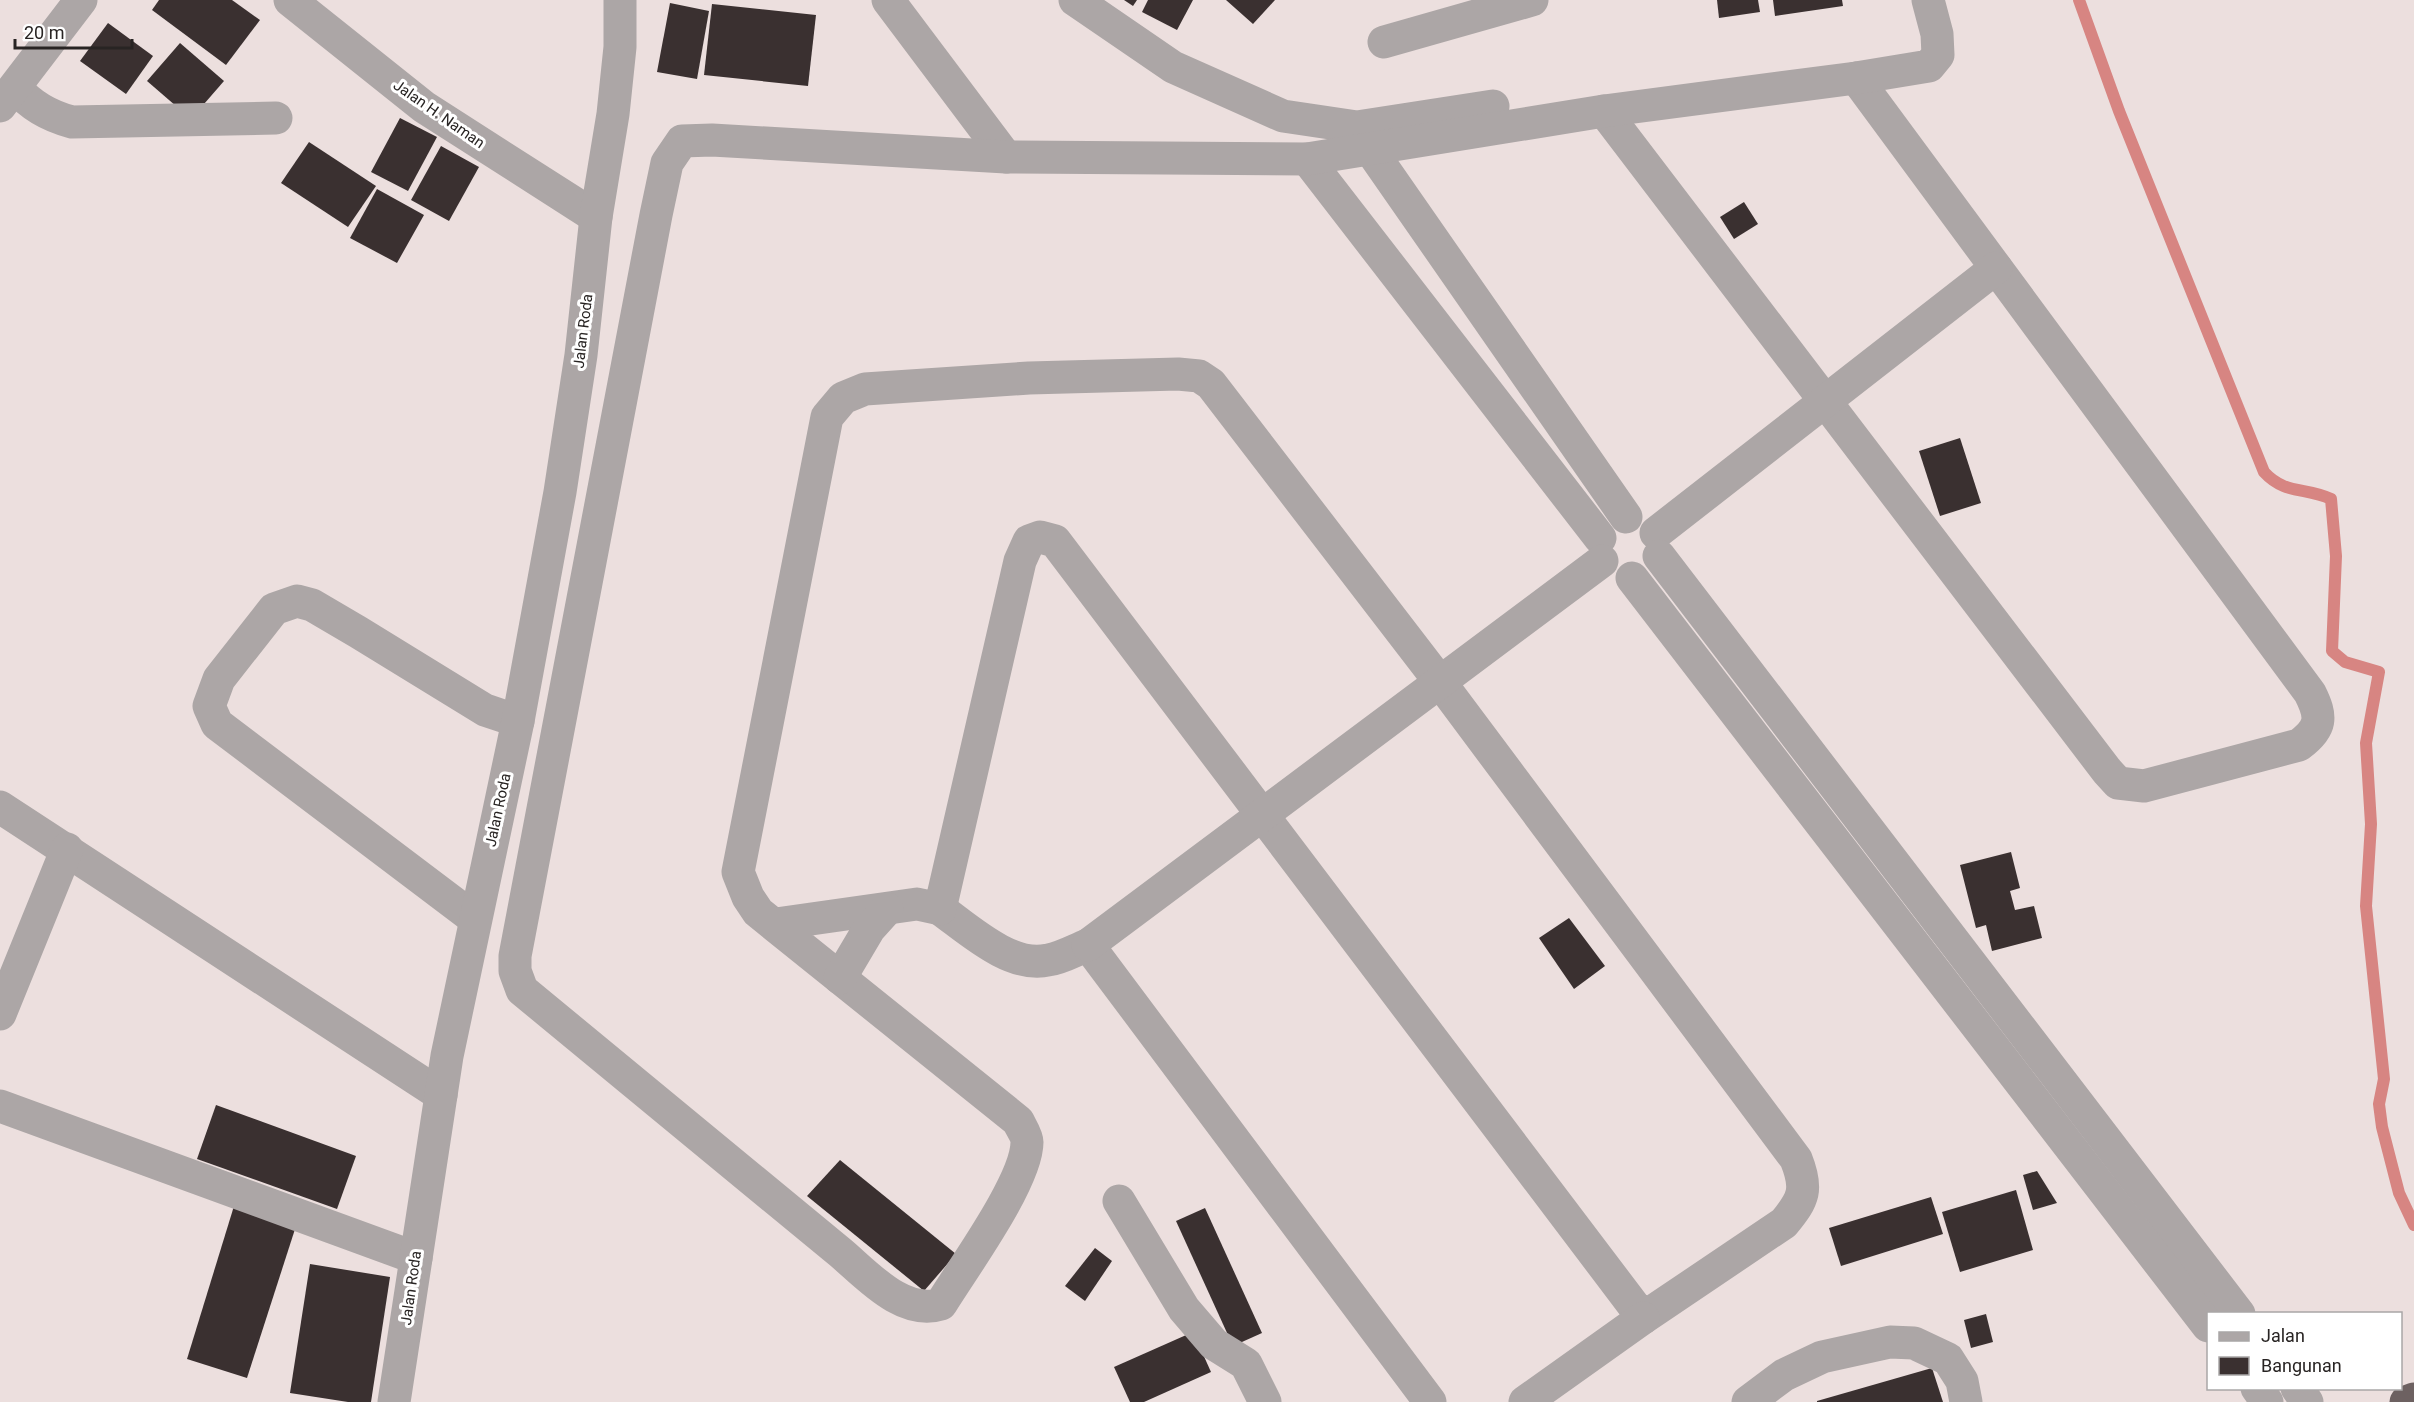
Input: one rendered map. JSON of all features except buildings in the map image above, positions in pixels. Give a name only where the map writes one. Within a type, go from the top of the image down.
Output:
[{"type":"highway","points":[[2406,1402],[2414,1399]]},
{"type":"street","points":[[81,0],[8,97],[72,122],[276,118]]},
{"type":"street","name":"Jalan H. Naman","points":[[291,0],[424,107],[596,217]]},
{"type":"street","name":"Jalan Roda","points":[[394,1402],[441,1095],[475,920],[508,718],[561,492],[581,355],[596,217],[613,114],[620,47],[620,0]]},
{"type":"street","points":[[888,0],[1006,158]]},
{"type":"street","points":[[1075,0],[1173,67],[1229,94],[1282,116],[1357,127],[1898,52]]},
{"type":"street","points":[[1384,42],[1470,7],[1532,0]]},
{"type":"street","points":[[1525,1402],[1643,1318],[1784,1223],[1800,1203],[1804,1179],[1796,1159],[1440,682],[1211,384],[1199,376],[1178,374],[1029,378],[865,390],[843,398],[827,417],[738,872],[748,897],[758,912],[776,924],[1018,1121],[1027,1141],[1021,1168],[1007,1197],[941,1304],[930,1307],[914,1305],[892,1295],[522,990],[515,971],[515,956],[667,164],[682,141],[712,140],[1006,158],[1307,159],[1604,111],[1856,78],[1929,66],[1938,55],[1937,34],[1928,0]]},
{"type":"street","points":[[1604,111],[2118,783],[2144,786],[2300,745],[2312,735],[2317,727],[2319,711],[2310,693],[1856,78]]},
{"type":"street","points":[[1370,148],[1626,517]]},
{"type":"street","points":[[1307,159],[1601,550],[1609,571],[1632,578],[1644,575],[1653,567],[1658,545],[1826,402],[1996,268]]},
{"type":"street","points":[[776,924],[917,904],[940,909],[993,948],[1027,960],[1047,961],[1088,945],[1440,682],[1601,550],[1605,528],[1615,520],[1626,517],[1638,518],[2237,1312]]},
{"type":"street","points":[[940,909],[1017,572],[1029,541],[1040,537],[1055,541],[1072,560],[1261,817],[1643,1318]]},
{"type":"street","points":[[1632,578],[2207,1325]]},
{"type":"street","points":[[475,920],[217,724],[209,706],[219,680],[274,609],[297,601],[312,605],[508,718]]},
{"type":"street","points":[[0,807],[441,1095]]},
{"type":"street","points":[[0,1014],[67,849]]},
{"type":"street","points":[[840,978],[869,929],[887,909]]},
{"type":"street","points":[[1088,945],[1430,1402]]},
{"type":"street","points":[[0,1106],[416,1258]]},
{"type":"street","points":[[1119,1201],[1185,1309],[1214,1344],[1246,1364],[1265,1402]]},
{"type":"street","points":[[1748,1402],[1784,1375],[1822,1357],[1890,1342],[1914,1343],[1948,1359],[1962,1381],[1966,1402]]},
{"type":"street","points":[[2258,1390],[2267,1402]]},
{"type":"street","points":[[2298,1390],[2307,1402]]},
{"type":"waterway","points":[[2079,0],[2119,111],[2264,472],[2280,484],[2331,499],[2336,556],[2332,651],[2345,662],[2379,672],[2366,743],[2371,824],[2366,906],[2384,1079],[2379,1104],[2382,1127],[2399,1193],[2414,1225]]}]
